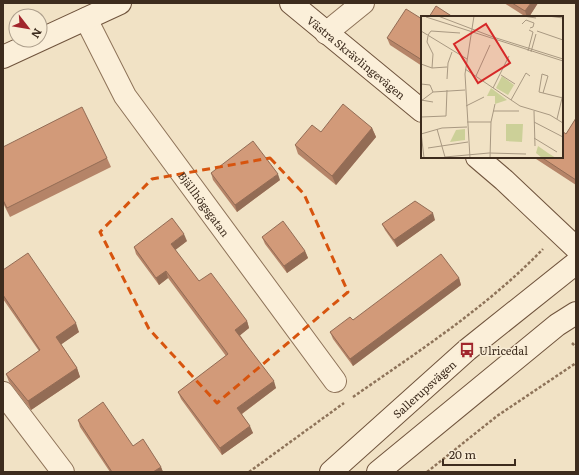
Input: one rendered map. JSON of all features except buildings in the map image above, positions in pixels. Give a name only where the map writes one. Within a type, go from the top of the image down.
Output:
[{"type":"street","points":[[3,57],[120,3]]},
{"type":"street","name":"Västra Skrävlingevägen","points":[[291,3],[421,111]]},
{"type":"street","points":[[326,33],[363,3]]},
{"type":"street","name":"Bjällhögsgatan","points":[[86,19],[125,96],[335,381]]},
{"type":"street","points":[[477,158],[504,180],[576,248]]},
{"type":"street","name":"Sallerupsvägen","points":[[331,472],[467,350],[576,263]]},
{"type":"street","points":[[378,472],[557,325],[576,313]]},
{"type":"street","points":[[3,393],[63,472]]},
{"type":"path","points":[[249,472],[484,303],[517,276],[560,233]]},
{"type":"path","points":[[427,472],[497,416],[576,363]]},
{"type":"highlighted area","points":[[270,158],[304,194],[348,292],[217,403],[149,329],[100,232],[152,179]]},
{"type":"place","name":"Ulricedal","points":[[467,350]]}]
